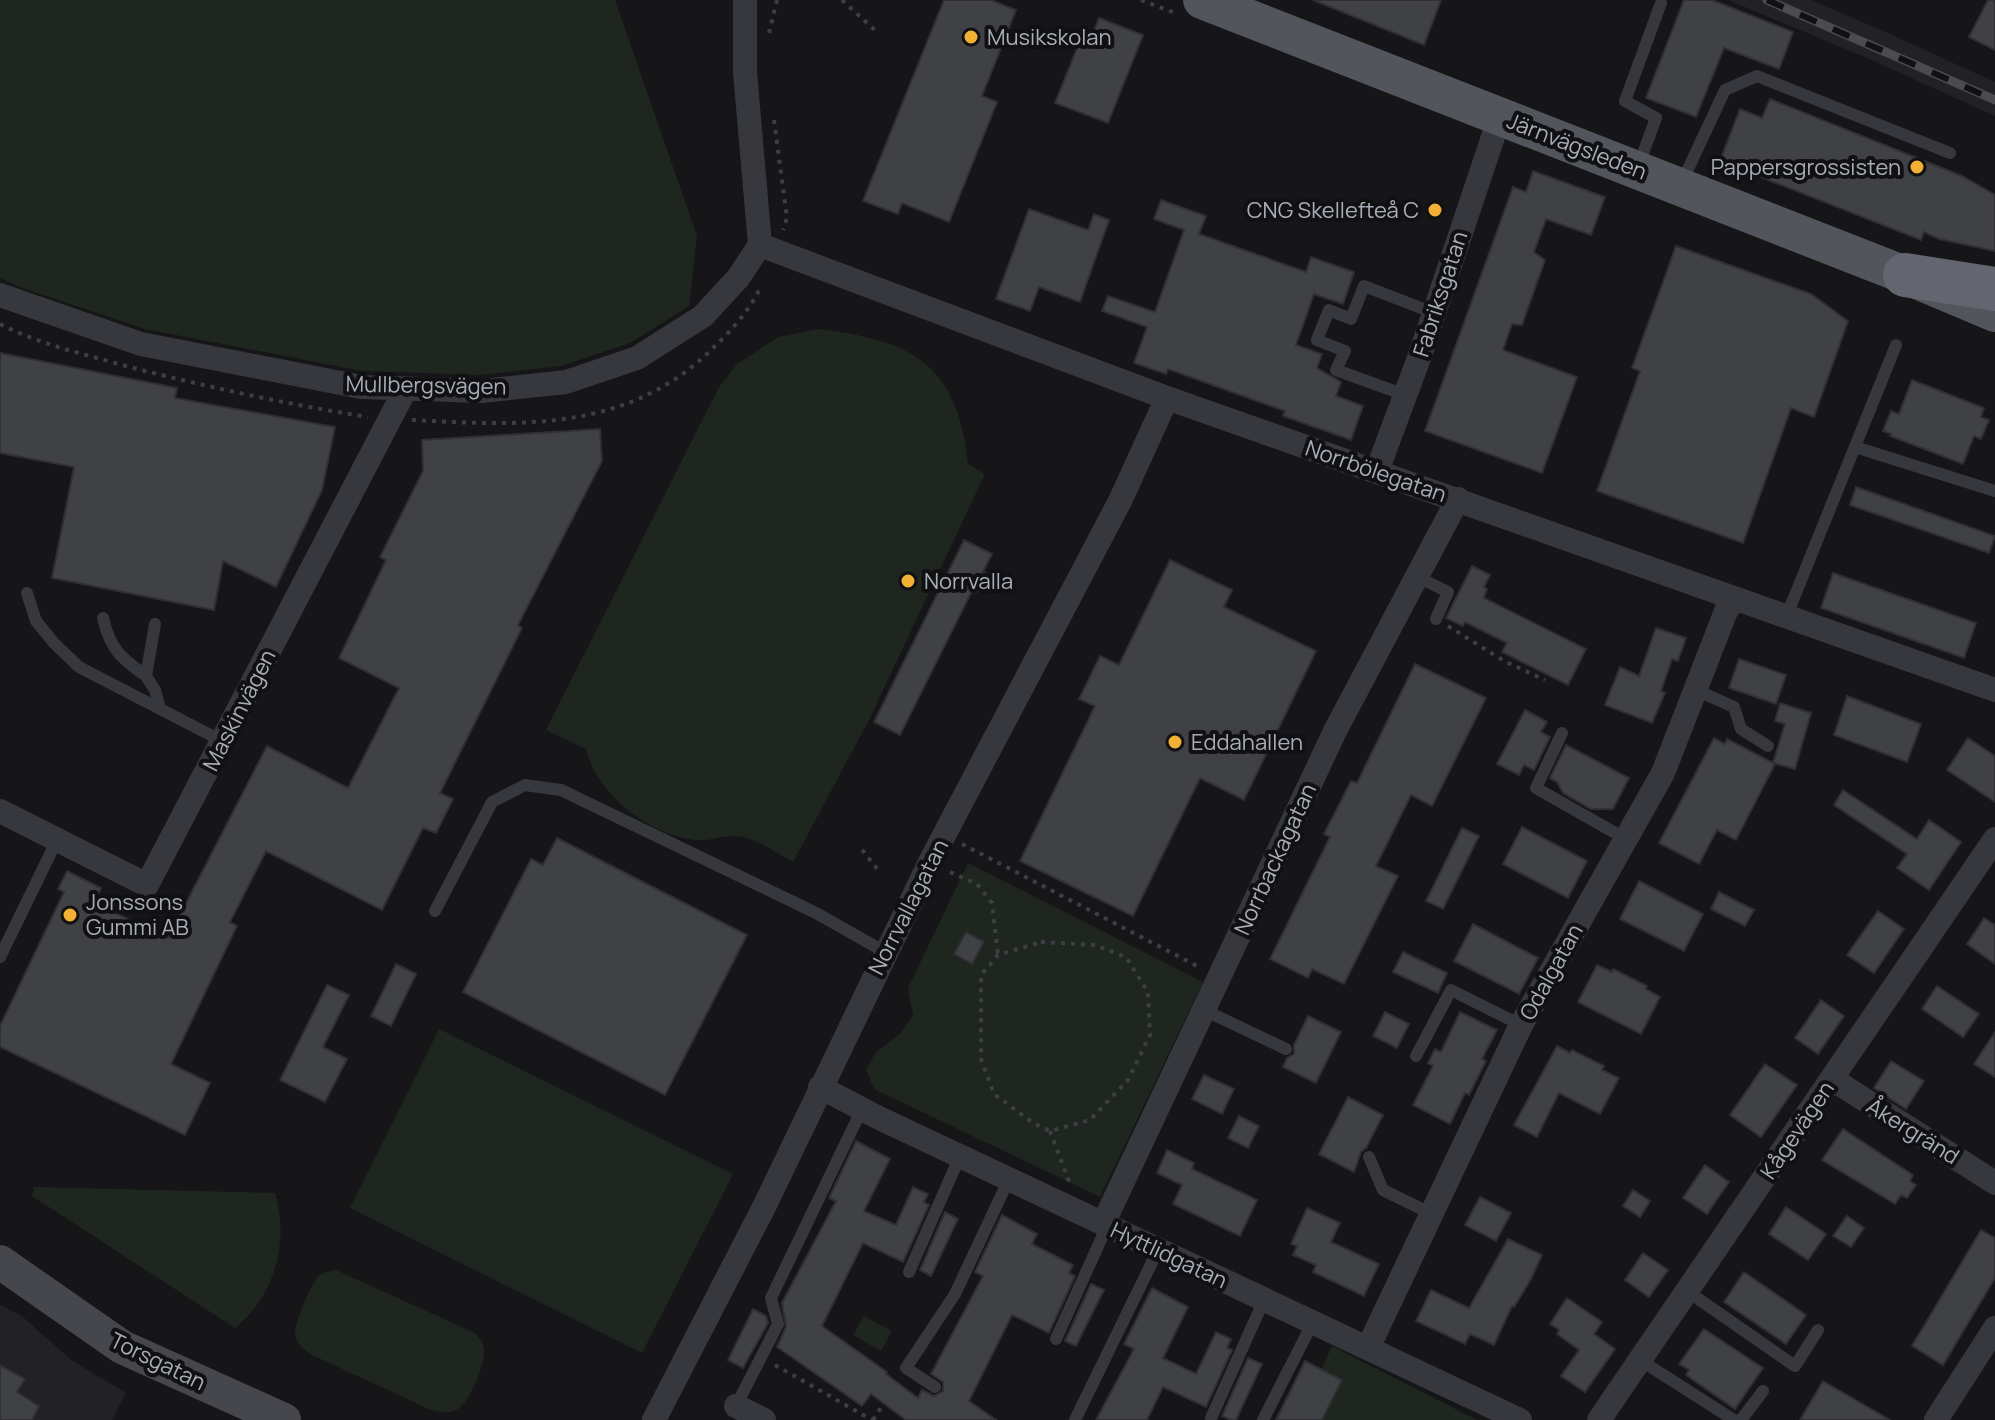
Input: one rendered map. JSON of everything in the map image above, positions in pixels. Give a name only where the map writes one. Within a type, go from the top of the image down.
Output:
[{"type":"highway","points":[[1905,275],[1995,289]]},
{"type":"main road","name":"Järnvägsleden","points":[[1202,0],[1995,313]]},
{"type":"main road","name":"Järnvägsleden","points":[[1951,295],[1995,304]]},
{"type":"main road","name":"Torsgatan","points":[[0,1262],[122,1347],[284,1420]]},
{"type":"street","points":[[745,0],[745,72],[768,248]]},
{"type":"street","name":"Fabriksgatan","points":[[1377,471],[1500,116]]},
{"type":"street","name":"Mullbergsvägen","points":[[0,295],[141,344],[361,387],[482,391],[566,382],[637,358],[703,316],[768,248]]},
{"type":"street","name":"Norrbölegatan","points":[[768,248],[1167,398],[1995,690]]},
{"type":"street","name":"Maskinvägen","points":[[0,811],[147,885],[406,388]]},
{"type":"street","name":"Norrvallagatan","points":[[654,1420],[765,1205],[885,952],[1120,501],[1167,398]]},
{"type":"street","name":"Norrbackagatan","points":[[1105,1225],[1335,731],[1458,499]]},
{"type":"street","name":"Odalgatan","points":[[1368,1348],[1521,1025],[1663,773],[1726,611],[1735,599]]},
{"type":"street","name":"Kågevägen","points":[[1599,1420],[1995,839]]},
{"type":"street","name":"Åkergränd","points":[[1832,1079],[1995,1183]]},
{"type":"street","name":"Hyttlidgatan","points":[[820,1087],[1520,1420]]},
{"type":"street","points":[[1936,1420],[1995,1328]]},
{"type":"street","points":[[736,1406],[764,1420]]},
{"type":"lane","points":[[1637,170],[1656,118],[1625,101],[1661,3]]},
{"type":"lane","points":[[1679,186],[1725,90],[1757,76],[1950,153]]},
{"type":"lane","points":[[1405,395],[1336,370],[1345,351],[1317,340],[1329,310],[1351,319],[1364,286],[1434,313]]},
{"type":"lane","points":[[1787,615],[1896,345]]},
{"type":"lane","points":[[1855,447],[1995,491]]},
{"type":"lane","points":[[1418,577],[1448,592],[1436,619]]},
{"type":"lane","points":[[27,593],[36,621],[79,667],[222,741]]},
{"type":"lane","points":[[103,618],[107,638],[124,660],[146,676],[155,690],[160,709]]},
{"type":"lane","points":[[146,676],[155,624]]},
{"type":"lane","points":[[1696,690],[1734,707],[1741,729],[1768,746]]},
{"type":"lane","points":[[1562,733],[1536,788],[1626,839]]},
{"type":"lane","points":[[435,911],[492,802],[525,785],[561,790],[816,913],[885,952]]},
{"type":"lane","points":[[0,957],[57,840]]},
{"type":"lane","points":[[1416,1056],[1451,990],[1521,1025]]},
{"type":"lane","points":[[1204,1010],[1286,1049]]},
{"type":"lane","points":[[736,1406],[778,1324],[771,1298],[862,1109]]},
{"type":"lane","points":[[909,1272],[960,1156]]},
{"type":"lane","points":[[1369,1157],[1383,1190],[1432,1214]]},
{"type":"lane","points":[[935,1387],[906,1368],[955,1294],[1009,1179]]},
{"type":"lane","points":[[1056,1339],[1105,1225]]},
{"type":"lane","points":[[1075,1420],[1158,1250]]},
{"type":"lane","points":[[1687,1291],[1795,1366],[1818,1330]]},
{"type":"lane","points":[[1211,1418],[1264,1300]]},
{"type":"lane","points":[[1263,1420],[1313,1322]]},
{"type":"lane","points":[[1640,1360],[1734,1420]]},
{"type":"lane","points":[[1741,1420],[1763,1391]]},
{"type":"path","points":[[767,38],[777,0]]},
{"type":"path","points":[[842,0],[877,32]]},
{"type":"path","points":[[768,248],[787,218],[772,111]]},
{"type":"path","points":[[1436,619],[1504,661],[1545,680]]},
{"type":"path","points":[[961,844],[1219,977]]},
{"type":"path","points":[[862,850],[879,871]]},
{"type":"path","points":[[948,871],[977,884],[992,903],[998,955]]},
{"type":"path","points":[[1041,942],[1095,945],[1126,957],[1148,992],[1150,1035],[1128,1080],[1090,1120],[1050,1131],[1033,1123],[994,1094],[981,1059],[981,975],[998,955],[1041,942]]},
{"type":"path","points":[[1050,1131],[1080,1213]]},
{"type":"path","points":[[763,1358],[873,1420],[906,1368]]},
{"type":"shaded area","points":[[0,0],[615,0],[697,236],[689,306],[630,343],[562,366],[481,375],[362,371],[145,329],[0,278]]},
{"type":"shaded area","points":[[1728,0],[1811,0],[1879,29],[1995,82],[1995,116],[1867,58]]},
{"type":"shaded area","points":[[818,329],[879,341],[904,350],[924,363],[941,380],[953,402],[968,464],[985,474],[869,720],[793,862],[743,837],[694,840],[676,836],[642,821],[613,797],[601,782],[586,749],[546,730],[719,387],[737,364],[778,337]]},
{"type":"shaded area","points":[[968,863],[1203,982],[1100,1197],[874,1089],[866,1069],[876,1052],[901,1033],[913,1015],[908,988]]},
{"type":"shaded area","points":[[439,1029],[733,1174],[642,1353],[350,1208]]},
{"type":"shaded area","points":[[34,1187],[275,1193],[281,1230],[269,1285],[249,1315],[235,1328],[32,1196]]},
{"type":"shaded area","points":[[336,1270],[477,1335],[484,1347],[484,1356],[476,1383],[461,1406],[450,1412],[431,1410],[310,1354],[301,1346],[295,1330],[308,1295],[319,1276]]},
{"type":"shaded area","points":[[0,1305],[22,1316],[71,1360],[126,1393],[112,1420],[0,1420]]},
{"type":"shaded area","points":[[864,1316],[892,1331],[881,1351],[853,1335]]},
{"type":"shaded area","points":[[1332,1346],[1477,1420],[1322,1420],[1342,1380],[1321,1370]]},
{"type":"building","points":[[944,0],[991,0],[1016,10],[982,96],[997,102],[949,222],[902,203],[898,214],[863,201]]},
{"type":"building","points":[[1313,0],[1441,0],[1424,45]]},
{"type":"building","points":[[1684,0],[1712,0],[1793,32],[1779,69],[1724,48],[1696,117],[1646,98]]},
{"type":"building","points":[[1988,0],[1995,0],[1995,50],[1969,37]]},
{"type":"building","points":[[1099,18],[1143,35],[1108,123],[1055,103],[1082,36],[1091,39]]},
{"type":"building","points":[[1770,99],[1962,176],[1995,195],[1995,251],[1939,239],[1924,232],[1921,240],[1720,161],[1740,109],[1762,118]]},
{"type":"building","points":[[1533,171],[1605,197],[1591,235],[1546,219],[1534,252],[1545,260],[1522,325],[1512,324],[1503,350],[1577,377],[1542,473],[1425,431],[1513,187],[1526,192]]},
{"type":"building","points":[[1161,200],[1206,216],[1199,234],[1306,272],[1311,257],[1354,272],[1343,304],[1314,294],[1296,345],[1322,354],[1317,368],[1341,382],[1336,396],[1363,406],[1351,440],[1283,416],[1285,411],[1168,369],[1166,374],[1134,363],[1147,327],[1102,311],[1108,296],[1155,312],[1184,230],[1154,219]]},
{"type":"building","points":[[1029,209],[1088,230],[1094,214],[1109,220],[1080,302],[1039,287],[1030,311],[996,299]]},
{"type":"building","points":[[1676,246],[1811,294],[1848,321],[1814,417],[1791,408],[1743,543],[1597,491],[1640,371],[1632,368]]},
{"type":"building","points":[[0,353],[177,388],[175,398],[335,427],[322,490],[276,587],[223,561],[214,610],[52,578],[74,467],[0,453]]},
{"type":"building","points":[[1912,380],[1984,408],[1981,417],[1989,420],[1981,439],[1974,436],[1963,464],[1883,431],[1891,411],[1899,414]]},
{"type":"building","points":[[600,429],[602,461],[518,625],[522,628],[440,793],[453,799],[436,833],[423,828],[382,910],[266,851],[230,922],[237,926],[171,1064],[210,1083],[185,1135],[0,1047],[0,1026],[64,892],[58,889],[67,871],[101,888],[94,903],[168,938],[267,746],[348,788],[399,688],[339,658],[386,560],[380,557],[423,471],[422,440]]},
{"type":"building","points":[[1856,487],[1995,536],[1989,553],[1850,505]]},
{"type":"building","points":[[964,540],[992,554],[983,572],[990,575],[983,590],[971,593],[900,735],[874,722]]},
{"type":"building","name":"Eddahallen","points":[[1170,560],[1232,590],[1224,607],[1316,651],[1244,800],[1200,778],[1133,916],[1020,861],[1095,706],[1079,699],[1100,656],[1119,665]]},
{"type":"building","points":[[1472,566],[1490,575],[1484,587],[1487,589],[1484,598],[1586,649],[1568,685],[1502,652],[1507,643],[1465,622],[1463,626],[1446,618]]},
{"type":"building","points":[[1833,573],[1976,623],[1964,658],[1821,608]]},
{"type":"building","points":[[1656,628],[1686,638],[1678,661],[1672,659],[1661,691],[1665,693],[1652,723],[1605,705],[1620,667],[1639,676]]},
{"type":"building","points":[[1739,659],[1786,675],[1776,704],[1729,688]]},
{"type":"building","points":[[1415,664],[1486,698],[1432,806],[1411,795],[1376,866],[1398,876],[1344,984],[1312,969],[1308,978],[1270,959],[1330,837],[1324,834],[1351,781],[1357,783]]},
{"type":"building","points":[[1847,696],[1921,724],[1907,762],[1834,735]]},
{"type":"building","points":[[1780,703],[1811,713],[1795,769],[1773,763],[1785,724],[1775,721]]},
{"type":"building","points":[[1525,710],[1547,722],[1541,732],[1550,737],[1534,770],[1524,765],[1519,775],[1497,764]]},
{"type":"building","points":[[1714,738],[1725,744],[1727,739],[1775,764],[1736,840],[1717,830],[1699,864],[1659,843]]},
{"type":"building","points":[[1968,738],[1995,756],[1995,802],[1947,770]]},
{"type":"building","points":[[1566,745],[1629,778],[1613,809],[1591,809],[1563,793],[1557,782],[1550,778]]},
{"type":"building","points":[[1843,790],[1917,839],[1929,820],[1961,842],[1929,890],[1897,868],[1907,854],[1834,805]]},
{"type":"building","points":[[1522,827],[1587,861],[1568,898],[1503,864]]},
{"type":"building","points":[[1462,828],[1479,836],[1443,909],[1426,901]]},
{"type":"building","points":[[557,838],[747,935],[665,1095],[463,992],[531,859],[543,865]]},
{"type":"building","points":[[1639,881],[1703,914],[1684,951],[1620,919]]},
{"type":"building","points":[[1719,892],[1754,910],[1745,926],[1711,909]]},
{"type":"building","points":[[1878,911],[1904,929],[1874,973],[1847,955]]},
{"type":"building","points":[[1984,918],[1995,925],[1995,964],[1967,944]]},
{"type":"building","points":[[1473,924],[1538,958],[1519,994],[1454,961]]},
{"type":"building","points":[[966,932],[984,942],[972,964],[954,954]]},
{"type":"building","points":[[1403,952],[1447,973],[1438,993],[1393,972]]},
{"type":"building","points":[[396,964],[416,974],[391,1026],[371,1016]]},
{"type":"building","points":[[1597,965],[1612,972],[1613,969],[1647,986],[1646,989],[1660,997],[1641,1034],[1578,1002]]},
{"type":"building","points":[[327,985],[349,995],[323,1047],[347,1059],[325,1102],[280,1080]]},
{"type":"building","points":[[1937,986],[1979,1014],[1963,1037],[1922,1009]]},
{"type":"building","points":[[1821,1000],[1844,1016],[1818,1054],[1795,1038]]},
{"type":"building","points":[[1385,1012],[1409,1024],[1397,1048],[1373,1036]]},
{"type":"building","points":[[1460,1012],[1497,1030],[1469,1095],[1465,1093],[1450,1124],[1413,1105],[1433,1066],[1428,1063],[1435,1049],[1441,1052]]},
{"type":"building","points":[[1308,1016],[1341,1032],[1316,1083],[1283,1067],[1287,1058],[1294,1054],[1294,1045]]},
{"type":"building","points":[[1995,1032],[1995,1077],[1974,1064]]},
{"type":"building","points":[[1557,1046],[1604,1066],[1602,1070],[1619,1078],[1600,1114],[1559,1093],[1537,1137],[1514,1125]]},
{"type":"building","points":[[1891,1061],[1924,1081],[1906,1109],[1874,1088]]},
{"type":"building","points":[[1765,1064],[1797,1085],[1761,1137],[1730,1115]]},
{"type":"building","points":[[1204,1075],[1234,1089],[1222,1114],[1192,1099]]},
{"type":"building","points":[[1348,1097],[1383,1115],[1361,1152],[1354,1172],[1319,1154]]},
{"type":"building","points":[[1239,1116],[1259,1126],[1248,1148],[1228,1138]]},
{"type":"building","points":[[1843,1129],[1913,1175],[1910,1181],[1916,1185],[1907,1198],[1901,1195],[1895,1204],[1822,1160]]},
{"type":"building","points":[[856,1141],[890,1159],[864,1211],[896,1225],[913,1187],[928,1194],[924,1202],[929,1205],[903,1262],[863,1243],[822,1326],[918,1398],[922,1390],[934,1396],[943,1391],[943,1382],[931,1374],[983,1276],[975,1272],[1002,1215],[1037,1234],[1032,1244],[1073,1265],[1069,1273],[1075,1276],[1049,1333],[1012,1315],[969,1401],[996,1420],[906,1420],[871,1394],[862,1406],[777,1347],[786,1327],[782,1303],[836,1201],[829,1198]]},
{"type":"building","points":[[1167,1150],[1194,1163],[1192,1169],[1257,1200],[1240,1236],[1173,1204],[1182,1185],[1157,1173]]},
{"type":"building","points":[[1705,1165],[1729,1182],[1707,1214],[1683,1198]]},
{"type":"building","points":[[1633,1190],[1650,1201],[1640,1217],[1623,1206]]},
{"type":"building","points":[[1480,1197],[1511,1213],[1496,1241],[1465,1225]]},
{"type":"building","points":[[1786,1207],[1826,1234],[1808,1260],[1769,1234]]},
{"type":"building","points":[[1307,1208],[1340,1223],[1331,1242],[1379,1264],[1364,1296],[1313,1272],[1316,1265],[1293,1255],[1297,1246],[1291,1244]]},
{"type":"building","points":[[945,1212],[958,1219],[931,1276],[920,1270]]},
{"type":"building","points":[[1847,1216],[1864,1228],[1851,1247],[1833,1236]]},
{"type":"building","points":[[1981,1230],[1995,1238],[1995,1278],[1943,1365],[1912,1346]]},
{"type":"building","points":[[1508,1239],[1542,1255],[1531,1279],[1512,1306],[1494,1345],[1470,1334],[1465,1344],[1416,1321],[1431,1290],[1469,1308]]},
{"type":"building","points":[[1643,1253],[1668,1270],[1649,1297],[1625,1280]]},
{"type":"building","points":[[1744,1272],[1806,1315],[1786,1344],[1724,1302]]},
{"type":"building","points":[[1091,1284],[1104,1290],[1076,1346],[1065,1341]]},
{"type":"building","points":[[1152,1288],[1188,1307],[1163,1358],[1196,1374],[1216,1332],[1231,1339],[1227,1348],[1232,1350],[1206,1407],[1163,1387],[1147,1420],[1096,1420],[1134,1349],[1124,1344]]},
{"type":"building","points":[[1567,1298],[1602,1322],[1594,1334],[1615,1349],[1585,1392],[1561,1376],[1579,1350],[1557,1334],[1559,1330],[1550,1324]]},
{"type":"building","points":[[753,1309],[766,1316],[768,1323],[743,1368],[728,1360]]},
{"type":"building","points":[[1704,1329],[1763,1368],[1735,1409],[1686,1375],[1689,1370],[1679,1364]]},
{"type":"building","points":[[1248,1358],[1262,1364],[1236,1420],[1231,1420],[1222,1416]]},
{"type":"building","points":[[1305,1361],[1342,1380],[1322,1420],[1276,1420]]},
{"type":"building","points":[[0,1365],[25,1379],[17,1392],[39,1406],[32,1420],[0,1420]]},
{"type":"building","points":[[1823,1381],[1890,1420],[1800,1420]]},
{"type":"railway","points":[[1767,0],[1995,100]]},
{"type":"place","name":"Musikskolan","points":[[971,37]]},
{"type":"place","name":"Pappersgrossisten","points":[[1917,167]]},
{"type":"place","name":"CNG Skellefteå C","points":[[1435,210]]},
{"type":"place","name":"Norrvalla","points":[[908,581]]},
{"type":"place","name":"Eddahallen","points":[[1175,742]]},
{"type":"place","name":"Jonssons Gummi AB","points":[[70,915]]}]
